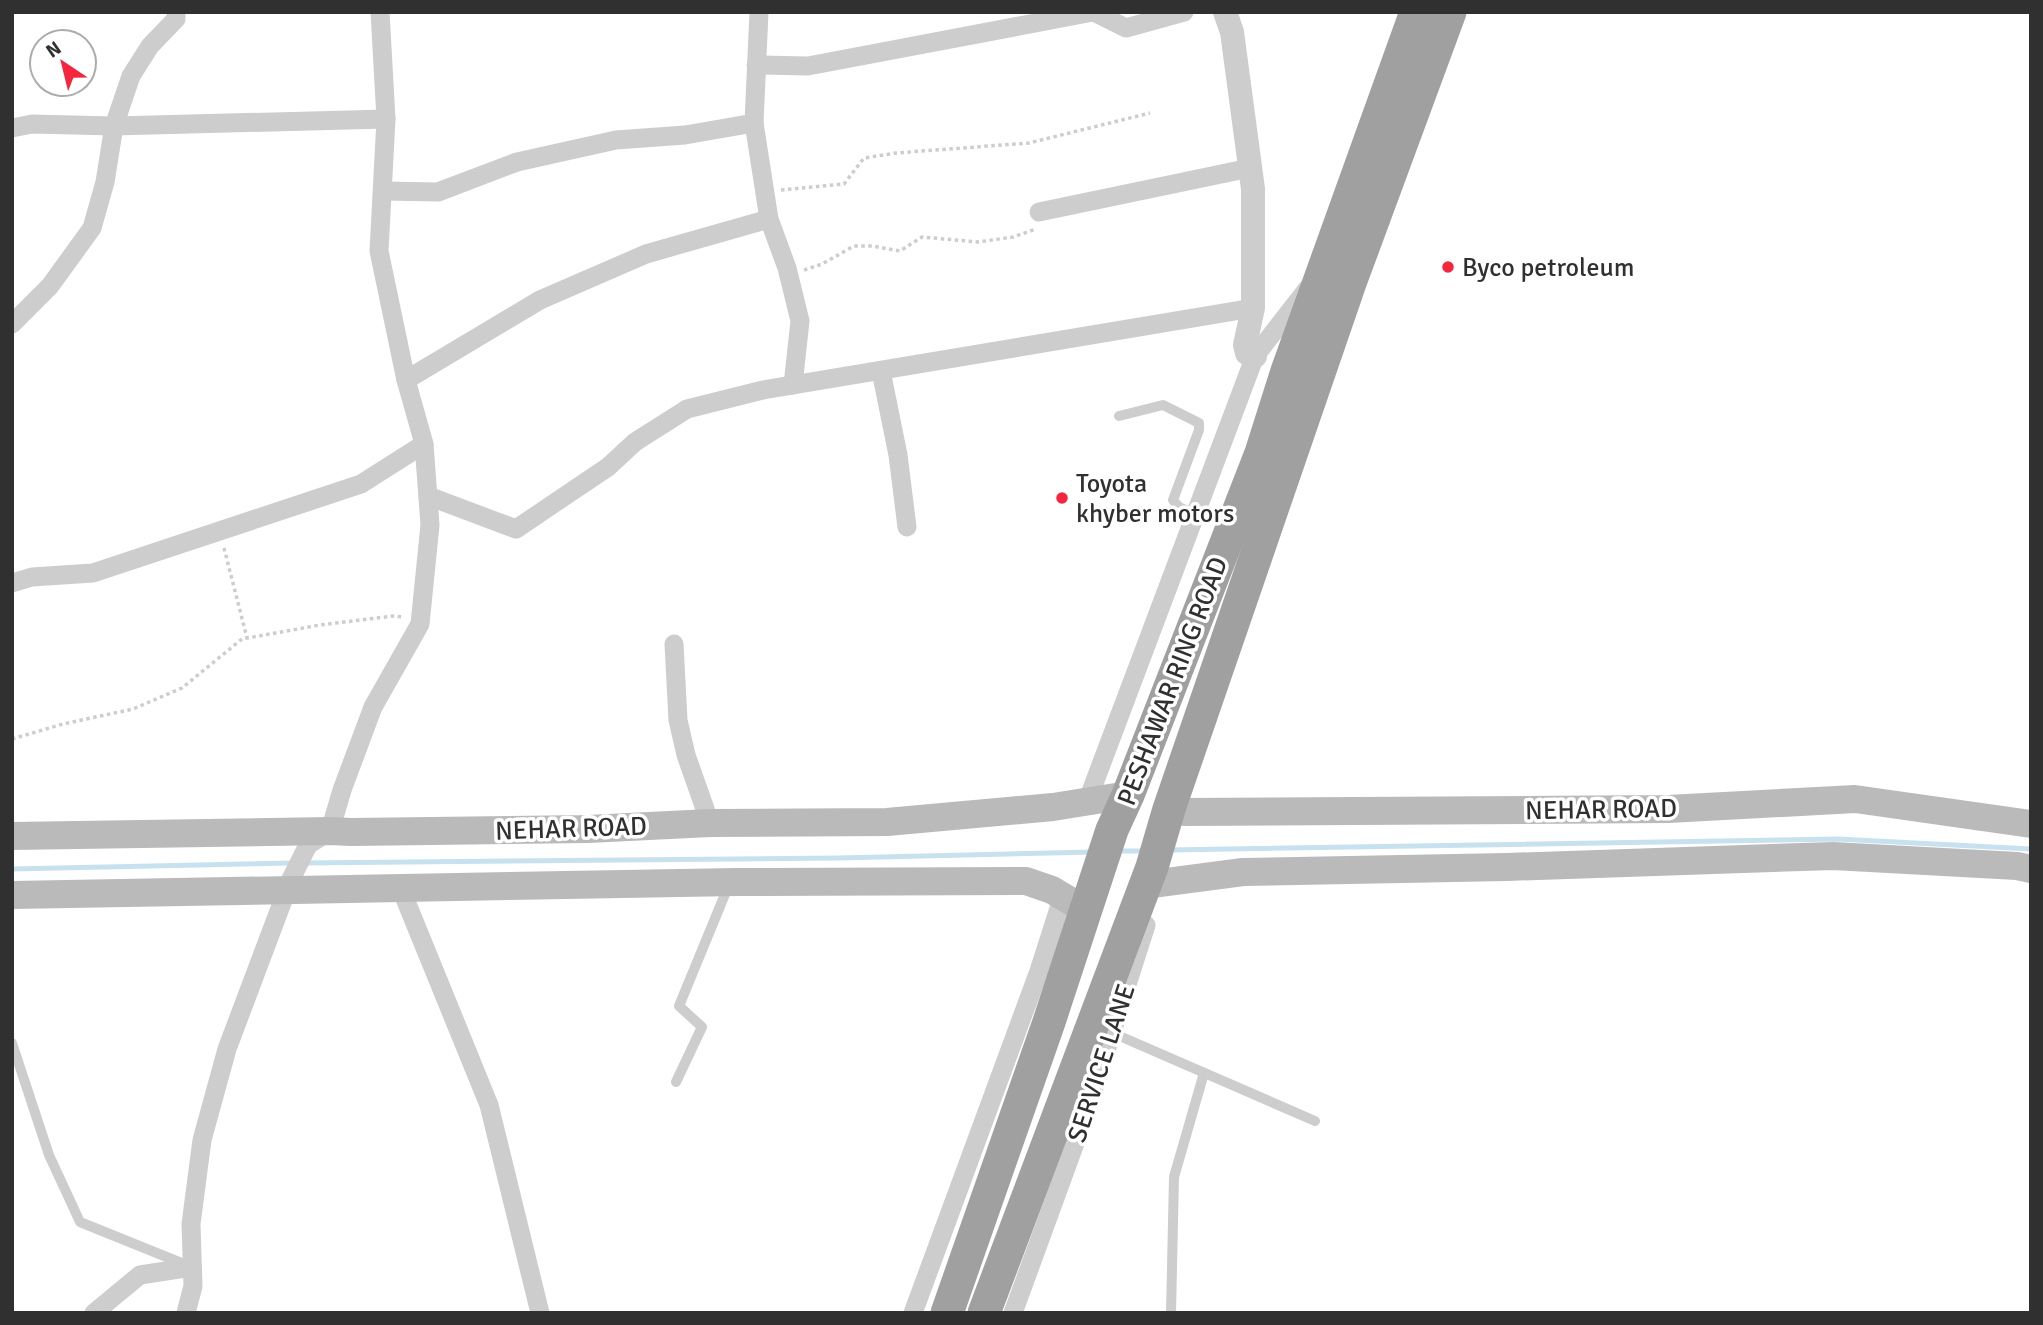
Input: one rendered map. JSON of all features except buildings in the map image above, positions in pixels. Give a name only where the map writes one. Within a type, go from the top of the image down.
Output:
[{"type":"highway","name":"PESHAWAR RING ROAD","points":[[1416,12],[1419,51]]},
{"type":"highway","name":"PESHAWAR RING ROAD","points":[[984,1313],[1102,1029],[1350,283],[1399,106],[1419,51],[1450,12]]},
{"type":"highway","name":"PESHAWAR RING ROAD","points":[[947,1313],[1075,904],[1101,866],[1112,830],[1261,453],[1286,371],[1324,268],[1399,106]]},
{"type":"main road","name":"NEHAR ROAD","points":[[12,836],[319,838],[351,832],[574,830],[710,823],[887,822],[1052,807],[1128,795]]},
{"type":"main road","name":"NEHAR ROAD","points":[[1173,816],[1668,809],[1855,799],[2031,824]]},
{"type":"main road","points":[[1152,878],[1243,872],[1507,867],[1833,856],[2031,869]]},
{"type":"main road","points":[[12,895],[289,885],[401,889],[1026,881],[1052,890],[1075,904]]},
{"type":"street","points":[[12,324],[50,286],[92,228],[105,182],[114,126],[131,76],[150,46],[176,19],[176,12]]},
{"type":"street","points":[[186,1313],[193,1286],[191,1224],[202,1140],[227,1049],[289,885],[319,838],[342,790],[373,708],[421,618],[430,525],[424,444],[406,380],[379,251],[386,119],[380,12]]},
{"type":"street","points":[[759,12],[754,123],[769,219],[789,275],[800,321],[793,386]]},
{"type":"street","points":[[756,65],[808,66],[1094,12],[1126,28],[1184,12]]},
{"type":"street","points":[[1225,12],[1232,32],[1253,189],[1253,308],[1245,345],[1247,353],[1255,356]]},
{"type":"street","points":[[12,128],[32,124],[114,126],[386,119]]},
{"type":"street","points":[[383,191],[438,192],[517,162],[616,140],[685,135],[754,123]]},
{"type":"street","points":[[1039,212],[1250,168]]},
{"type":"street","points":[[406,380],[540,300],[646,254],[769,219]]},
{"type":"street","points":[[1087,802],[1255,356],[1324,268]]},
{"type":"street","points":[[428,495],[516,529],[608,467],[635,442],[687,409],[763,390],[1253,308]]},
{"type":"street","points":[[881,371],[898,455],[907,527]]},
{"type":"street","points":[[12,583],[32,577],[93,573],[361,484],[424,444]]},
{"type":"street","points":[[674,644],[678,720],[686,754],[710,823]]},
{"type":"street","points":[[401,889],[488,1105],[540,1313]]},
{"type":"street","points":[[913,1313],[1039,971],[1075,904]]},
{"type":"street","name":"SERVICE LANE","points":[[1013,1313],[1085,1116],[1102,1029]]},
{"type":"street","points":[[93,1313],[141,1275],[192,1267]]},
{"type":"lane","points":[[1119,416],[1163,405],[1199,423],[1199,430],[1173,500],[1179,507],[1195,514]]},
{"type":"lane","points":[[676,1082],[702,1027],[679,1006],[730,883]]},
{"type":"lane","points":[[1102,1029],[1315,1121]]},
{"type":"lane","points":[[12,1043],[49,1155],[80,1222],[192,1267]]},
{"type":"lane","points":[[1171,1313],[1174,1177],[1204,1073]]},
{"type":"path","points":[[765,192],[845,184],[864,158],[1028,143],[1150,113]]},
{"type":"path","points":[[789,275],[822,264],[854,246],[900,251],[922,237],[978,242],[1013,237],[1043,227],[1039,212]]},
{"type":"path","points":[[219,531],[247,638]]},
{"type":"path","points":[[12,739],[63,724],[133,709],[182,688],[242,639],[393,616],[421,618]]},
{"type":"waterway","points":[[1170,850],[1838,839],[2031,849]]},
{"type":"waterway","points":[[1117,851],[1146,851]]},
{"type":"waterway","points":[[305,863],[838,858],[1094,852]]},
{"type":"waterway","points":[[12,869],[292,863]]},
{"type":"place","name":"Byco petroleum","points":[[1448,267]]},
{"type":"place","name":"Toyota khyber motors","points":[[1062,498]]}]
